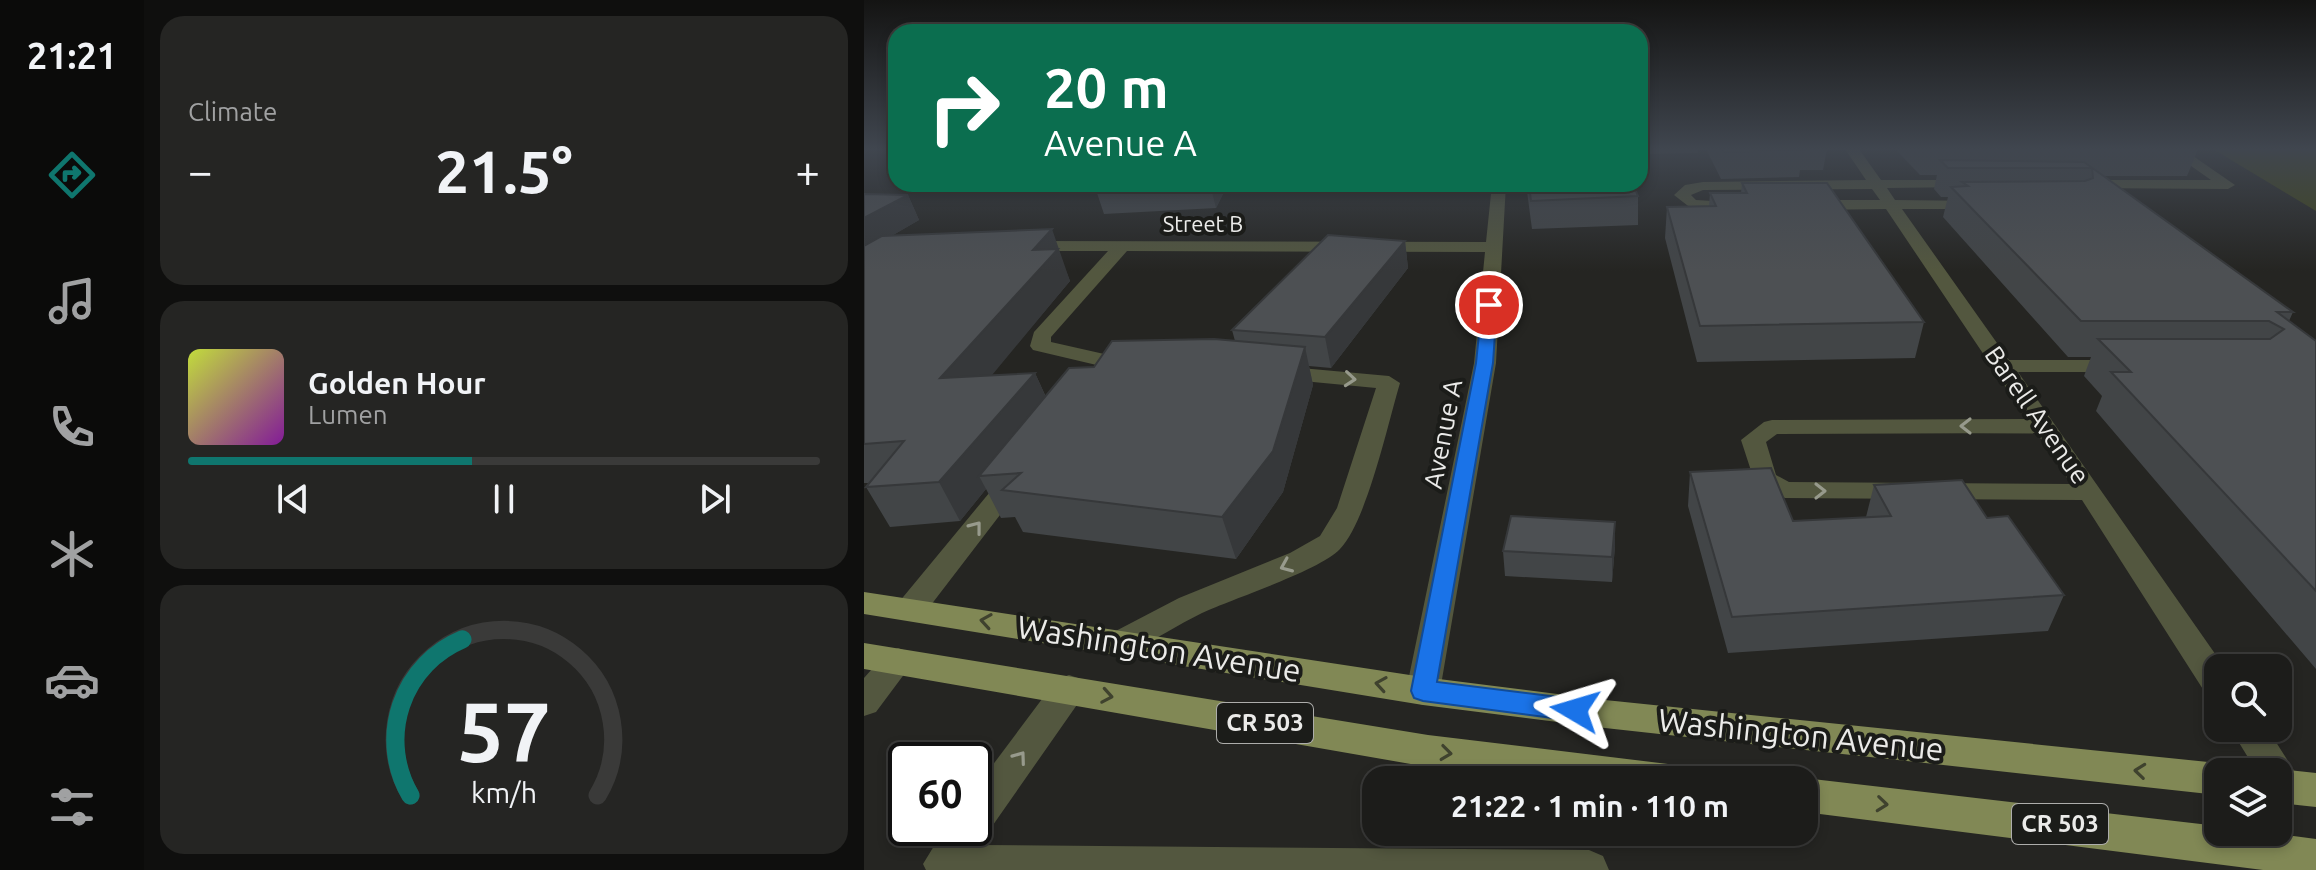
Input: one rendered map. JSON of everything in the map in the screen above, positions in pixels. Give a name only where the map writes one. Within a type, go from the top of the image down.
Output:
[{"type":"main road","name":"Washington Avenue","points":[[864,603],[1423,691],[1605,714],[2204,778]]},
{"type":"main road","name":"Washington Avenue","points":[[864,656],[1428,751],[1552,766]]},
{"type":"main road","name":"CR 503","points":[[1818,797],[2316,858]]},
{"type":"street","points":[[1688,190],[1682,195],[1684,200],[1702,206],[1765,206]]},
{"type":"street","name":"Barell Avenue","points":[[1880,190],[2090,492],[2204,663]]},
{"type":"street","name":"Avenue A","points":[[1423,691],[1485,363],[1498,192]]},
{"type":"street","points":[[1797,205],[1998,204]]},
{"type":"street","name":"Street B","points":[[1016,246],[1494,247]]},
{"type":"street","points":[[1122,246],[1041,336],[1040,346],[1100,370],[1133,359]]},
{"type":"street","points":[[2002,366],[2142,366]]},
{"type":"street","points":[[1121,643],[1190,606],[1300,560],[1330,543],[1350,508],[1389,383],[1254,370]]},
{"type":"street","points":[[2044,426],[1772,427],[1753,440],[1765,480],[1785,490],[2090,492]]},
{"type":"street","points":[[910,610],[1027,463]]},
{"type":"street","points":[[864,702],[898,661]]},
{"type":"street","points":[[992,795],[1069,689]]},
{"type":"street","points":[[941,867],[956,846]]},
{"type":"street","points":[[941,867],[1589,870]]},
{"type":"green space","points":[[2280,190],[2316,190],[2316,211]]},
{"type":"building","points":[[1745,190],[1832,190],[1924,322],[1700,326],[1667,207],[1716,206],[1710,193],[1747,193]]},
{"type":"building","points":[[1954,190],[2122,190],[2293,312],[2277,312],[2316,341],[2316,591],[2111,372],[2131,372],[2098,339],[2270,339],[2284,329],[2269,321],[2081,321]]},
{"type":"building","points":[[1530,192],[1636,192],[1638,196],[1531,201]]},
{"type":"building","points":[[864,194],[908,195],[864,218]]},
{"type":"building","points":[[1052,229],[1033,250],[1058,249],[940,378],[1035,373],[939,482],[866,487],[904,441],[864,444],[864,246],[882,236]]},
{"type":"building","points":[[1328,235],[1405,241],[1325,337],[1232,330]]},
{"type":"building","points":[[1214,339],[1305,347],[1273,451],[1222,517],[1002,490],[1021,473],[979,476],[1069,368],[1094,367],[1112,341]]},
{"type":"building","points":[[1771,468],[1793,521],[1891,516],[1874,485],[1962,480],[1987,518],[2008,516],[2064,595],[1732,617],[1690,472]]},
{"type":"building","points":[[1511,516],[1615,522],[1612,557],[1503,551]]},
{"type":"route","points":[[1489,305],[1485,363],[1423,691],[1575,710]]}]
